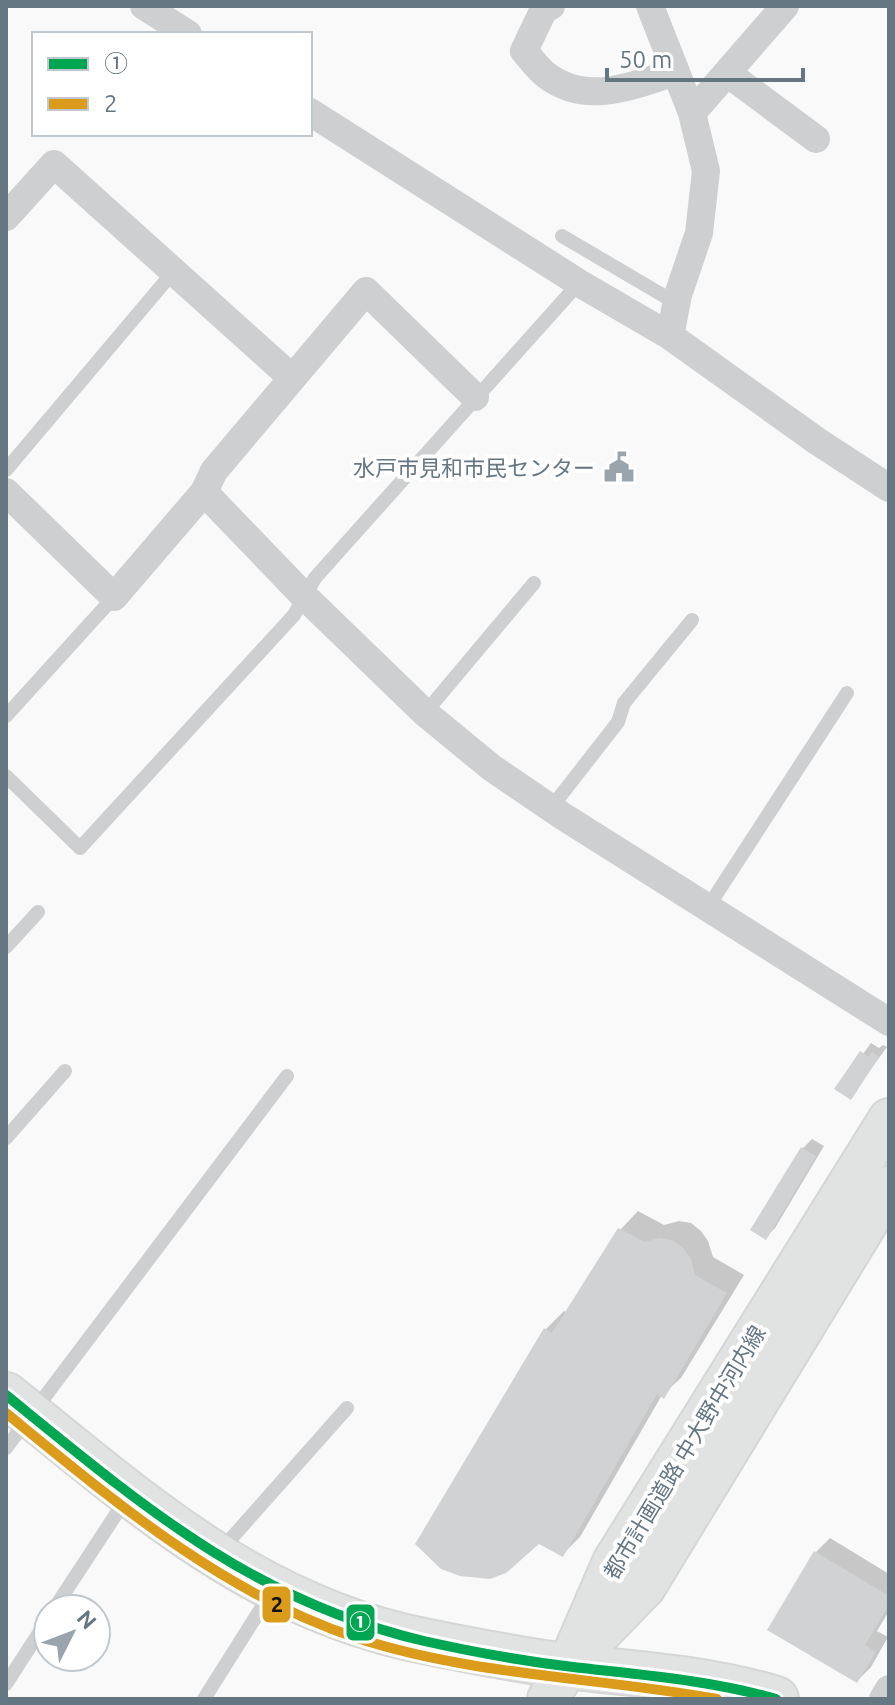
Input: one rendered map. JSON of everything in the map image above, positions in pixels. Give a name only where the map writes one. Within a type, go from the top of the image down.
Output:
[{"type":"main road","points":[[14,1419],[215,1557],[274,1589],[338,1617],[558,1682],[720,1685],[776,1699]]},
{"type":"street","points":[[144,6],[185,32]]},
{"type":"street","points":[[551,6],[543,11],[524,51],[545,75],[583,93],[613,91],[675,72]]},
{"type":"street","points":[[650,6],[692,113],[706,171],[699,233],[676,303],[670,336]]},
{"type":"street","points":[[692,113],[785,6]]},
{"type":"street","points":[[727,73],[816,139]]},
{"type":"street","points":[[312,113],[579,283],[670,336],[817,441],[889,488]]},
{"type":"street","points":[[6,217],[54,164],[291,377]]},
{"type":"street","points":[[6,492],[114,597],[204,492],[214,471],[291,377],[366,291],[475,397]]},
{"type":"street","points":[[204,492],[304,596],[425,713],[492,768],[889,1022]]},
{"type":"street","name":"都市計画道路 中大野中河内線","points":[[558,1682],[613,1562],[889,1119]]},
{"type":"street","name":"都市計画道路 中大野中河内線","points":[[558,1682],[645,1587],[889,1187]]},
{"type":"street","points":[[883,1699],[889,1689]]},
{"type":"lane","points":[[562,236],[676,303]]},
{"type":"lane","points":[[6,470],[174,271]]},
{"type":"lane","points":[[6,776],[80,848],[294,615],[315,578],[579,283]]},
{"type":"lane","points":[[425,713],[534,583]]},
{"type":"lane","points":[[6,716],[114,597]]},
{"type":"lane","points":[[551,808],[618,722],[624,703],[692,620]]},
{"type":"lane","points":[[708,907],[847,693]]},
{"type":"lane","points":[[6,947],[38,912]]},
{"type":"lane","points":[[6,1138],[65,1071]]},
{"type":"lane","points":[[14,1419],[287,1076]]},
{"type":"lane","points":[[215,1557],[347,1408]]},
{"type":"lane","points":[[64,1593],[128,1495]]},
{"type":"lane","points":[[204,1699],[274,1589]]},
{"type":"lane","points":[[6,1684],[32,1644]]},
{"type":"building","points":[[860,1051],[869,1057],[872,1052],[879,1057],[851,1100],[834,1089]]},
{"type":"building","points":[[801,1147],[816,1156],[766,1240],[750,1230]]},
{"type":"building","points":[[618,1228],[645,1242],[659,1238],[672,1240],[691,1259],[695,1275],[727,1293],[664,1399],[657,1394],[563,1557],[539,1544],[506,1573],[490,1579],[460,1576],[441,1569],[415,1544],[544,1328],[552,1333]]},
{"type":"building","points":[[814,1551],[889,1596],[889,1605],[865,1645],[876,1652],[857,1683],[767,1630]]},
{"type":"transit line","name":"①","points":[[6,1395],[151,1510],[200,1544],[305,1601],[362,1623],[442,1645],[536,1662],[701,1683],[776,1699]]},
{"type":"transit line","name":"2","points":[[6,1413],[172,1542],[261,1597],[308,1619],[357,1638],[446,1660],[717,1699]]},
{"type":"place","name":"水戸市見和市民センター","points":[[619,467]]}]
